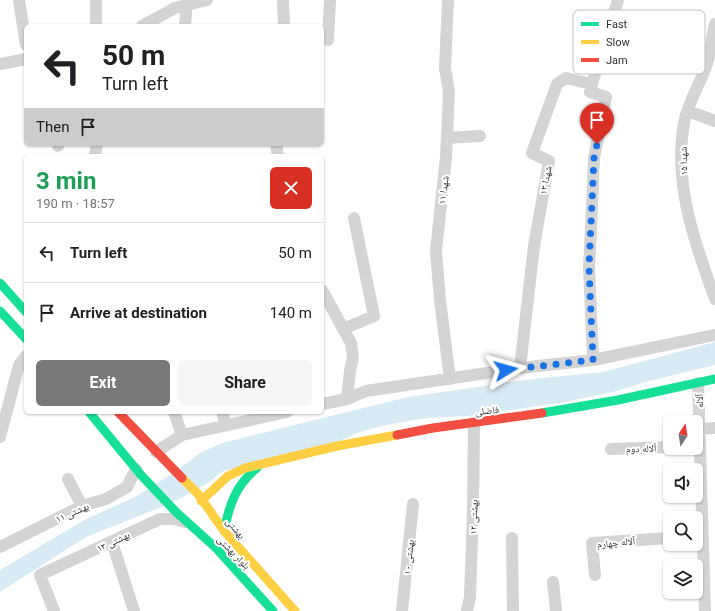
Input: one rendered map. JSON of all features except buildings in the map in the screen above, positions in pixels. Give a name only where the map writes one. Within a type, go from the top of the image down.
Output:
[{"type":"main road","points":[[0,283],[24,310]]},
{"type":"main road","points":[[0,311],[24,337]]},
{"type":"main road","name":"فاضلی","points":[[199,498],[228,476],[245,468],[337,446],[433,428],[516,418],[611,401],[715,379]]},
{"type":"main road","points":[[91,414],[138,472]]},
{"type":"main road","points":[[120,414],[159,455]]},
{"type":"main road","name":"بهشتی","points":[[159,455],[199,498],[224,532],[295,611]]},
{"type":"main road","name":"فاضلی","points":[[224,532],[238,486],[247,474],[262,464]]},
{"type":"main road","name":"بلوار بهشتی","points":[[138,472],[176,512],[216,548],[274,611]]},
{"type":"street","points":[[19,0],[24,32]]},
{"type":"street","points":[[96,0],[96,24]]},
{"type":"street","points":[[146,24],[187,2],[207,0]]},
{"type":"street","points":[[283,0],[284,24]]},
{"type":"street","points":[[328,40],[330,0]]},
{"type":"street","name":"شهدا ۱۱","points":[[448,0],[445,68],[449,92],[447,138],[436,251],[440,300],[450,379]]},
{"type":"street","points":[[615,10],[618,0]]},
{"type":"street","points":[[185,24],[187,2]]},
{"type":"street","name":"شهدا ۱۵","points":[[705,68],[708,61],[715,24]]},
{"type":"street","points":[[0,64],[24,59]]},
{"type":"street","points":[[593,360],[589,267],[591,215],[594,158],[606,98],[590,92],[595,74]]},
{"type":"street","name":"شهدا ۱۵","points":[[703,74],[684,122],[682,152],[684,193],[697,250],[715,299]]},
{"type":"street","name":"شهدا ۱۳","points":[[520,368],[534,246],[549,161],[532,153],[557,84],[566,78],[592,84]]},
{"type":"street","points":[[688,111],[715,121]]},
{"type":"street","points":[[447,138],[480,136]]},
{"type":"street","points":[[343,329],[374,316],[354,218]]},
{"type":"street","points":[[324,294],[351,344],[353,356],[347,399]]},
{"type":"street","points":[[324,404],[347,399],[366,391],[520,368],[593,360],[715,335]]},
{"type":"street","points":[[0,437],[19,365],[24,359]]},
{"type":"street","name":"آلاله","points":[[698,383],[699,415]]},
{"type":"street","points":[[175,414],[182,435]]},
{"type":"street","points":[[223,414],[224,425]]},
{"type":"street","points":[[159,455],[182,435],[277,414]]},
{"type":"street","name":"بهشتی ۱۲","points":[[467,611],[470,597],[474,423]]},
{"type":"street","points":[[703,429],[715,428]]},
{"type":"street","name":"آلاله دوم","points":[[611,449],[663,447]]},
{"type":"street","name":"آلاله","points":[[699,455],[705,536],[705,611]]},
{"type":"street","name":"بهشتی ۱۱","points":[[0,547],[82,506],[106,498],[127,487],[138,472]]},
{"type":"street","points":[[68,479],[82,506]]},
{"type":"street","name":"بهشتی ۱۰","points":[[402,611],[413,504]]},
{"type":"street","name":"بهشتی ۱۳","points":[[54,611],[40,575],[160,519],[174,519],[188,523]]},
{"type":"street","points":[[512,538],[513,611]]},
{"type":"street","name":"آلاله چهارم","points":[[595,575],[592,543],[663,538]]},
{"type":"street","points":[[112,542],[134,611]]},
{"type":"street","points":[[553,582],[556,611]]},
{"type":"shaded area","points":[[715,342],[715,365],[649,381],[613,392],[559,403],[467,416],[426,418],[381,426],[357,433],[337,442],[223,471],[208,483],[174,502],[86,537],[0,592],[0,570],[86,519],[135,497],[175,472],[200,453],[222,443],[408,397],[533,379],[603,372]]},
{"type":"traffic: fast","points":[[0,283],[24,310]]},
{"type":"traffic: fast","points":[[0,311],[24,337]]},
{"type":"traffic: fast","points":[[542,413],[618,400],[715,379]]},
{"type":"traffic: fast","points":[[91,414],[141,475],[176,512],[216,548],[273,611]]},
{"type":"traffic: fast","points":[[224,531],[234,496],[244,481],[257,468]]},
{"type":"traffic: slow","points":[[201,501],[228,476],[245,468],[337,446],[397,435]]},
{"type":"traffic: slow","points":[[182,478],[198,494],[224,531],[295,611]]},
{"type":"traffic: jam","points":[[397,435],[433,428],[542,413]]},
{"type":"traffic: jam","points":[[120,414],[182,478]]},
{"type":"route","points":[[506,370],[593,360],[589,267],[594,158],[597,144]]}]
